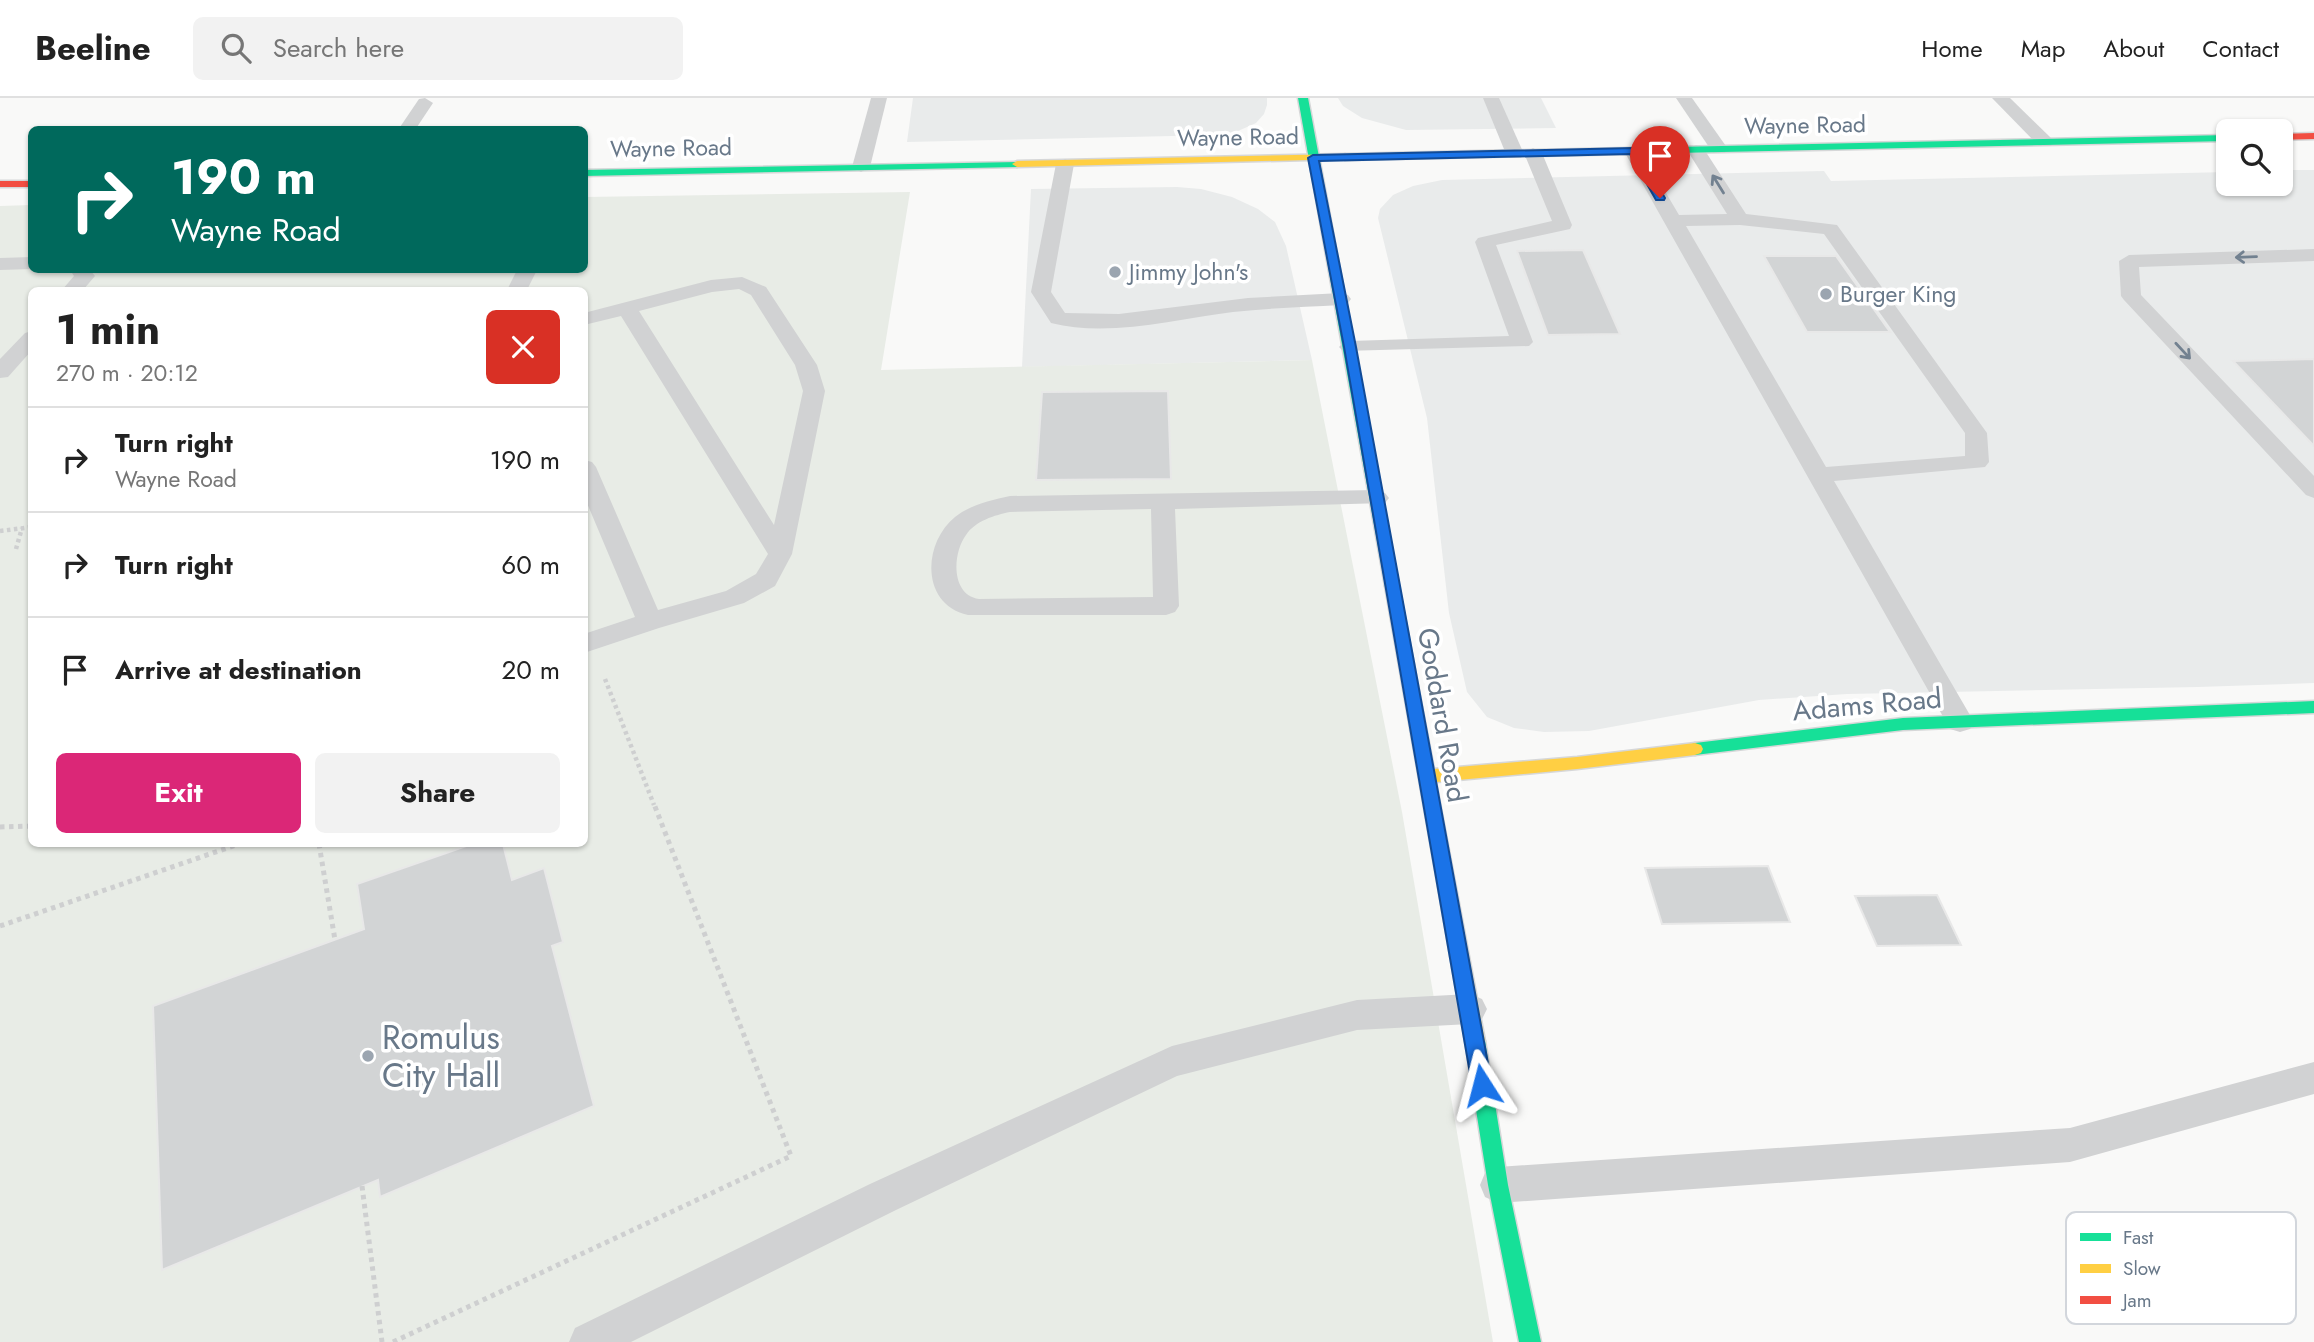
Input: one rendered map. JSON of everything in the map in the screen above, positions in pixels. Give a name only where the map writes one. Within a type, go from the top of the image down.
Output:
[{"type":"main road","name":"Goddard Road","points":[[1303,98],[1470,1009],[1498,1185],[1530,1342]]},
{"type":"main road","points":[[2293,137],[2314,136]]},
{"type":"main road","name":"Wayne Road","points":[[588,174],[2216,138]]},
{"type":"main road","points":[[0,184],[28,184]]},
{"type":"main road","name":"Adams Road","points":[[1427,776],[1577,763],[1903,724],[2314,707]]},
{"type":"lane","points":[[862,167],[879,98]]},
{"type":"lane","points":[[1350,347],[1522,342],[1485,242],[1563,225],[1491,98]]},
{"type":"lane","points":[[1684,98],[1718,149]]},
{"type":"lane","points":[[2000,98],[2045,142]]},
{"type":"lane","points":[[409,126],[425,103]]},
{"type":"lane","points":[[1696,150],[1740,219]]},
{"type":"lane","points":[[1633,151],[1960,722]]},
{"type":"lane","points":[[1065,164],[1041,292],[1058,319],[1147,320],[1218,307],[1341,299]]},
{"type":"lane","points":[[1673,221],[1740,219],[1830,229],[1976,433],[1977,462],[1819,475]]},
{"type":"lane","points":[[2314,256],[2129,261],[2131,296],[2314,490]]},
{"type":"lane","points":[[0,264],[28,262]]},
{"type":"lane","points":[[75,287],[85,276],[82,273]]},
{"type":"lane","points":[[588,318],[711,286],[742,283],[759,290],[806,365],[814,391],[779,554],[766,580],[735,597],[650,621],[588,643]]},
{"type":"lane","points":[[627,308],[779,554]]},
{"type":"lane","points":[[0,372],[28,341]]},
{"type":"lane","points":[[588,476],[650,621]]},
{"type":"lane","points":[[1163,502],[1166,606],[979,608],[961,605],[950,594],[944,570],[946,554],[955,531],[972,516],[1010,504],[1377,498]]},
{"type":"lane","points":[[589,1342],[883,1197],[1171,1062],[1357,1015],[1470,1009]]},
{"type":"lane","points":[[1498,1185],[2070,1145],[2314,1078]]},
{"type":"path","points":[[0,531],[28,527]]},
{"type":"path","points":[[16,549],[22,528]]},
{"type":"path","points":[[393,1342],[791,1157],[604,676],[599,670]]},
{"type":"path","points":[[0,827],[28,826]]},
{"type":"path","points":[[0,926],[230,847]]},
{"type":"path","points":[[320,847],[335,940]]},
{"type":"path","points":[[362,1186],[382,1342]]},
{"type":"shaded area","points":[[913,98],[1267,98],[1267,105],[1264,114],[1256,123],[1238,131],[1217,135],[907,142]]},
{"type":"shaded area","points":[[1338,98],[1541,98],[1556,128],[1406,130],[1362,118],[1343,106]]},
{"type":"shaded area","points":[[2293,170],[2314,170],[2314,683],[1847,694],[1759,700],[1589,731],[1544,732],[1514,728],[1487,717],[1467,692],[1449,613],[1427,418],[1378,218],[1380,209],[1393,195],[1413,186],[1442,180],[1824,171],[1831,181],[2216,172],[2216,196],[2293,196]]},
{"type":"shaded area","points":[[1031,189],[1201,189],[1232,197],[1258,209],[1275,222],[1286,246],[1312,360],[1022,367]]},
{"type":"shaded area","points":[[910,192],[881,370],[1312,360],[1402,812],[1493,1342],[0,1342],[0,206],[28,205],[28,273],[588,273],[588,197]]},
{"type":"building","points":[[1583,250],[1620,334],[1548,335],[1517,251]]},
{"type":"building","name":"Burger King","points":[[1764,256],[1836,256],[1890,332],[1807,332]]},
{"type":"building","points":[[2314,359],[2314,446],[2233,361]]},
{"type":"building","points":[[1168,391],[1171,479],[1036,480],[1042,392]]},
{"type":"building","name":"Romulus City Hall","points":[[463,847],[504,847],[512,880],[544,868],[563,942],[552,946],[594,1106],[380,1197],[378,1180],[162,1270],[153,1006],[364,929],[357,884]]},
{"type":"building","points":[[1768,866],[1790,922],[1662,924],[1645,868]]},
{"type":"building","points":[[1937,895],[1961,945],[1877,946],[1855,896]]},
{"type":"traffic: fast","points":[[1303,98],[1392,586]]},
{"type":"traffic: fast","points":[[1345,157],[2216,138]]},
{"type":"traffic: fast","points":[[588,173],[1017,164]]},
{"type":"traffic: fast","points":[[1695,749],[1903,724],[2314,707]]},
{"type":"traffic: fast","points":[[1475,1041],[1498,1185],[1530,1342]]},
{"type":"traffic: slow","points":[[1017,164],[1345,157]]},
{"type":"traffic: slow","points":[[1392,586],[1475,1041]]},
{"type":"traffic: slow","points":[[1427,776],[1577,763],[1695,749]]},
{"type":"traffic: jam","points":[[2293,137],[2314,136]]},
{"type":"traffic: jam","points":[[0,184],[28,184]]},
{"type":"place","name":"Jimmy John's","points":[[1115,272]]},
{"type":"place","name":"Burger King","points":[[1826,294]]},
{"type":"place","name":"Romulus City Hall","points":[[368,1056]]},
{"type":"route","points":[[1482,1085],[1350,347],[1313,158],[1633,151],[1660,198]]}]
